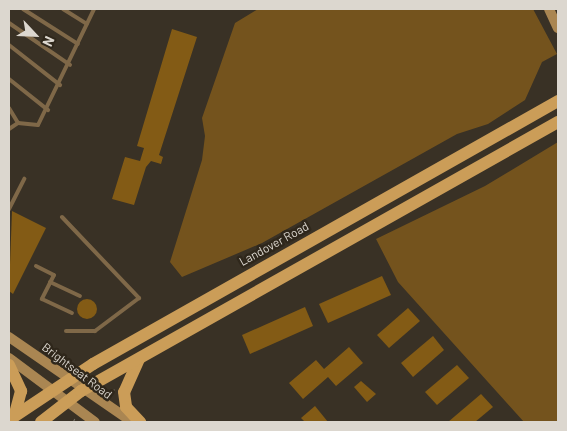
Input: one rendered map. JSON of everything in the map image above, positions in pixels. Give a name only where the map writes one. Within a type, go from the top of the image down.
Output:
[{"type":"main road","points":[[549,9],[558,28]]},
{"type":"main road","name":"Landover Road","points":[[12,417],[67,379],[558,101]]},
{"type":"main road","points":[[41,422],[82,391],[558,122]]},
{"type":"main road","name":"Brightseat Road","points":[[9,337],[82,391],[132,422]]},
{"type":"main road","points":[[9,358],[94,422]]},
{"type":"main road","points":[[140,358],[124,392],[126,407],[140,422]]},
{"type":"main road","points":[[9,365],[21,391],[12,417]]},
{"type":"lane","points":[[23,9],[78,44]]},
{"type":"lane","points":[[63,9],[87,24]]},
{"type":"lane","points":[[9,129],[18,123],[38,125],[48,110],[70,65],[94,9]]},
{"type":"lane","points":[[9,23],[70,65]]},
{"type":"lane","points":[[9,45],[60,85]]},
{"type":"lane","points":[[9,79],[48,110]]},
{"type":"lane","points":[[9,108],[18,123]]},
{"type":"lane","points":[[9,209],[24,179]]},
{"type":"lane","points":[[62,217],[139,298],[95,331],[66,331]]},
{"type":"lane","points":[[36,266],[54,275],[42,299],[72,313]]},
{"type":"lane","points":[[50,282],[80,296]]},
{"type":"shaded area","points":[[258,9],[533,9],[557,54],[542,62],[525,100],[488,124],[457,134],[262,243],[182,277],[170,262],[202,160],[205,136],[202,118],[235,23]]},
{"type":"shaded area","points":[[558,142],[558,422],[524,422],[398,282],[376,239],[485,186]]},
{"type":"building","points":[[172,29],[197,37],[159,155],[163,157],[161,164],[151,161],[146,167],[134,205],[112,199],[125,157],[140,161],[144,148],[137,146]]},
{"type":"building","points":[[12,211],[46,228],[13,294],[9,291]]},
{"type":"building","points":[[382,276],[391,295],[328,323],[319,304]]},
{"type":"building","points":[[83,299],[91,299],[97,305],[97,313],[91,319],[83,319],[77,313],[77,305]]},
{"type":"building","points":[[305,307],[313,326],[250,354],[242,335]]},
{"type":"building","points":[[408,308],[420,321],[389,348],[377,335]]},
{"type":"building","points":[[433,336],[444,350],[413,377],[401,363]]},
{"type":"building","points":[[349,347],[363,363],[336,386],[328,377],[303,399],[289,383],[316,360],[324,369]]},
{"type":"building","points":[[457,365],[469,378],[437,405],[425,392]]},
{"type":"building","points":[[361,381],[376,394],[367,402],[354,387]]},
{"type":"building","points":[[481,394],[493,407],[475,422],[448,422]]},
{"type":"building","points":[[315,406],[328,422],[305,422],[301,418]]}]
